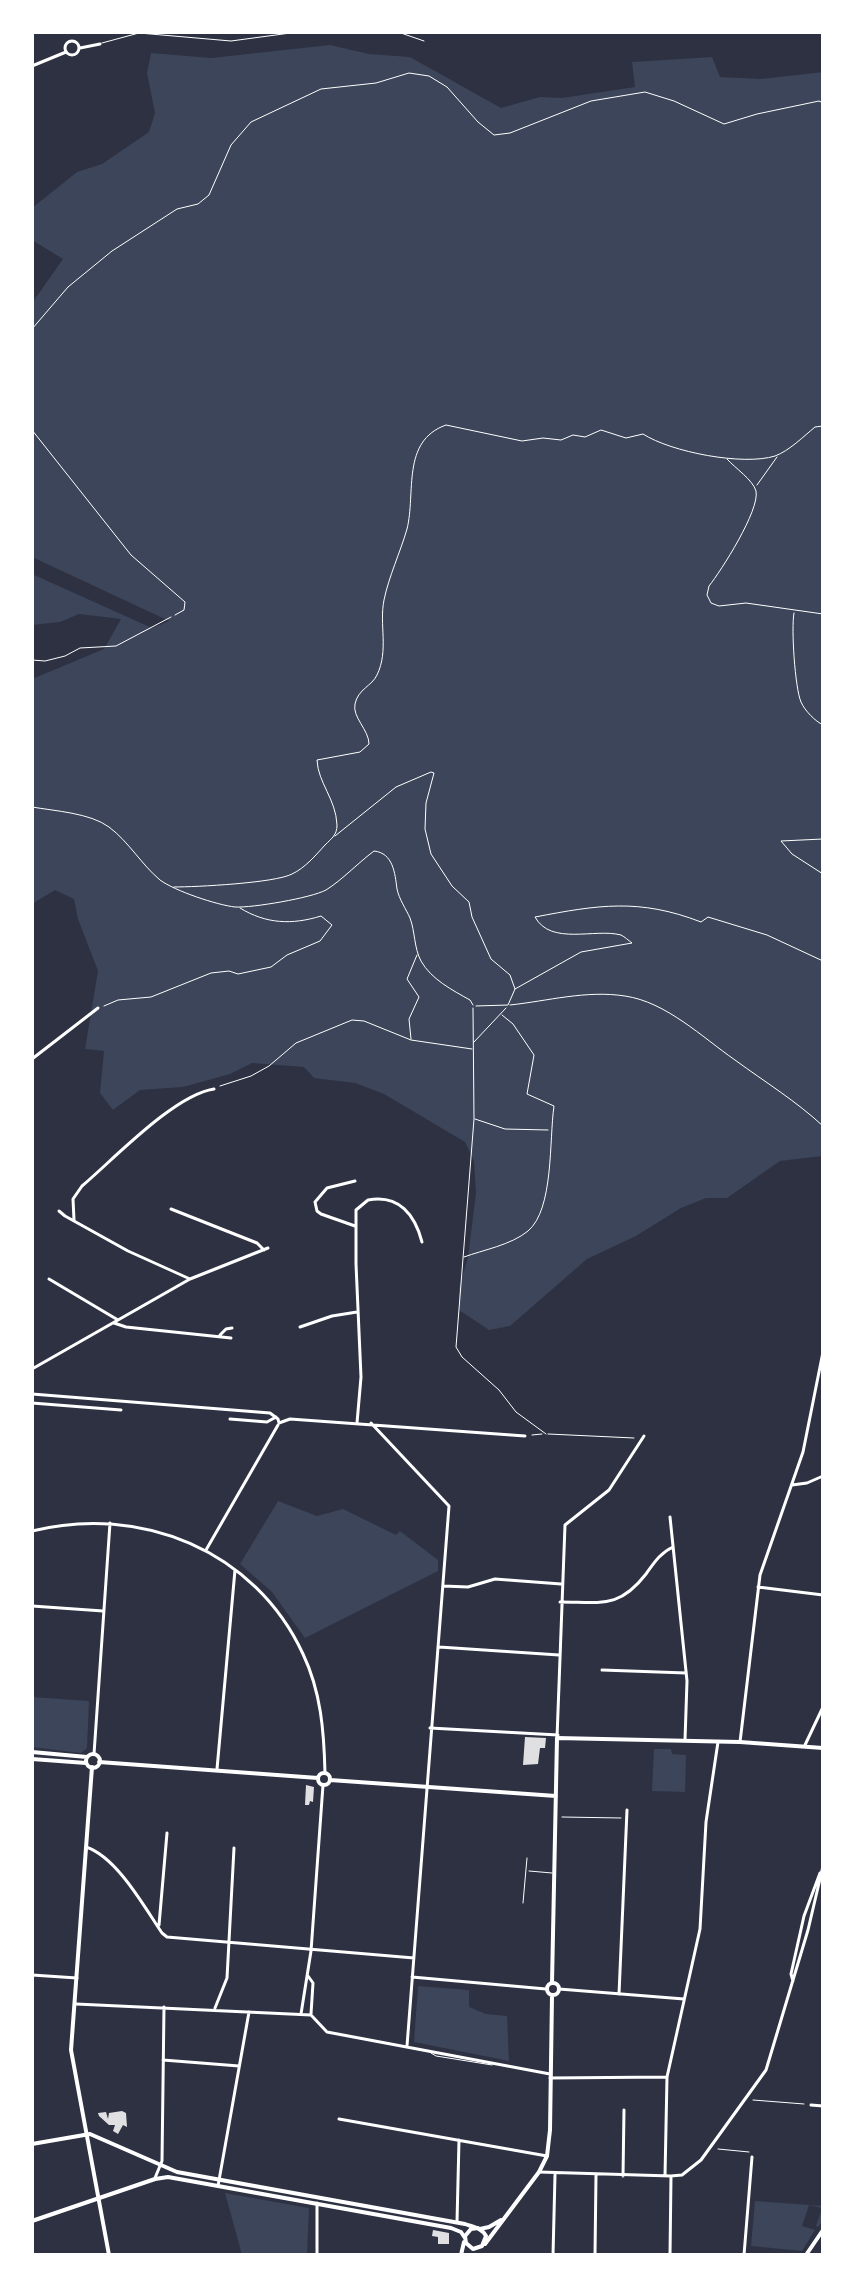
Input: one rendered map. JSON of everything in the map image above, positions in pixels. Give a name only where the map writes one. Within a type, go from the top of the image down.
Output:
[{"type":"street","points":[[66,52],[65,45],[71,41],[77,43],[79,48]]},
{"type":"street","points":[[32,66],[66,52],[74,55],[79,48],[100,44]]},
{"type":"street","points":[[32,1059],[98,1008]]},
{"type":"street","points":[[74,1220],[73,1199],[77,1192],[164,1113],[204,1091],[214,1089]]},
{"type":"street","points":[[355,1181],[327,1188],[315,1202],[321,1214],[355,1226]]},
{"type":"street","points":[[357,1423],[361,1377],[356,1210],[374,1199],[393,1201],[414,1218],[422,1242]]},
{"type":"street","points":[[32,1369],[190,1279],[266,1249],[171,1209]]},
{"type":"street","points":[[59,1211],[128,1251],[190,1279]]},
{"type":"street","points":[[49,1279],[126,1327],[231,1338]]},
{"type":"street","points":[[300,1327],[332,1316],[357,1312]]},
{"type":"street","points":[[220,1335],[232,1328]]},
{"type":"street","points":[[740,1742],[758,1587],[805,1444],[823,1352]]},
{"type":"street","points":[[32,1394],[270,1413],[279,1423]]},
{"type":"street","points":[[32,1403],[121,1410]]},
{"type":"street","points":[[230,1419],[267,1422],[276,1417]]},
{"type":"street","points":[[206,1550],[279,1423],[290,1419],[525,1436]]},
{"type":"street","points":[[371,1423],[449,1506],[407,2046]]},
{"type":"street","points":[[546,1989],[552,1983],[560,1602],[565,1525],[609,1490],[643,1437]]},
{"type":"street","points":[[792,1485],[823,1476]]},
{"type":"street","points":[[670,1517],[686,1673],[685,1741]]},
{"type":"street","points":[[32,1531],[77,1523],[110,1523],[167,1533],[206,1550],[235,1570],[274,1608],[289,1627],[304,1655],[322,1717],[325,1773],[330,1780]]},
{"type":"street","points":[[32,1759],[86,1760],[94,1754],[110,1523]]},
{"type":"street","points":[[560,1602],[607,1602],[629,1594],[663,1552],[673,1547]]},
{"type":"street","points":[[217,1770],[235,1570]]},
{"type":"street","points":[[443,1586],[468,1587],[495,1579],[561,1584]]},
{"type":"street","points":[[758,1587],[823,1595]]},
{"type":"street","points":[[32,1606],[103,1611]]},
{"type":"street","points":[[438,1647],[559,1655]]},
{"type":"street","points":[[602,1670],[686,1673]]},
{"type":"street","points":[[805,1745],[823,1707]]},
{"type":"street","points":[[430,1728],[823,1748]]},
{"type":"street","points":[[665,2176],[667,2077],[700,1929],[706,1822],[718,1742]]},
{"type":"street","points":[[32,1752],[86,1760],[92,1767],[71,2050],[109,2255]]},
{"type":"street","points":[[94,1754],[99,1762]]},
{"type":"street","points":[[92,1767],[99,1762],[318,1778],[325,1773]]},
{"type":"street","points":[[301,2014],[311,1951],[323,1785],[318,1778]]},
{"type":"street","points":[[323,1785],[330,1780],[556,1796]]},
{"type":"street","points":[[619,1994],[627,1810]]},
{"type":"street","points":[[158,1928],[167,1833]]},
{"type":"street","points":[[86,1847],[98,1853],[131,1886],[167,1937],[414,1958]]},
{"type":"street","points":[[215,2008],[227,1978],[234,1848]]},
{"type":"street","points":[[539,2172],[682,2175],[712,2148],[766,2070],[822,1868]]},
{"type":"street","points":[[32,1975],[77,1978]]},
{"type":"street","points":[[308,1976],[313,1983],[311,2015]]},
{"type":"street","points":[[412,1977],[546,1989],[552,1996],[547,2156],[539,2172],[479,2255]]},
{"type":"street","points":[[552,1983],[559,1989],[684,1999]]},
{"type":"street","points":[[552,1996],[559,1989]]},
{"type":"street","points":[[75,2004],[215,2008],[311,2015],[327,2032],[487,2061],[550,2076],[667,2077]]},
{"type":"street","points":[[155,2179],[161,2167],[164,2007]]},
{"type":"street","points":[[219,2183],[249,2011]]},
{"type":"street","points":[[163,2060],[239,2066]]},
{"type":"street","points":[[811,2105],[823,2106]]},
{"type":"street","points":[[623,2176],[624,2110]]},
{"type":"street","points":[[339,2119],[547,2156]]},
{"type":"street","points":[[32,2144],[87,2134],[101,2137],[161,2167],[219,2183],[451,2228],[461,2232],[473,2249],[484,2244]]},
{"type":"street","points":[[457,2222],[459,2140]]},
{"type":"street","points":[[744,2255],[752,2157]]},
{"type":"street","points":[[553,2255],[555,2174]]},
{"type":"street","points":[[595,2255],[596,2175]]},
{"type":"street","points":[[670,2255],[671,2176]]},
{"type":"street","points":[[32,2221],[155,2179],[172,2178],[317,2197],[457,2222],[479,2228],[485,2234],[484,2244]]},
{"type":"street","points":[[317,2197],[317,2255]]},
{"type":"street","points":[[461,2255],[469,2230],[487,2228],[503,2218]]},
{"type":"street","points":[[806,2255],[823,2230]]},
{"type":"lane","points":[[100,44],[139,33],[231,41],[298,32]]},
{"type":"lane","points":[[398,32],[424,41]]},
{"type":"lane","points":[[32,660],[45,661],[80,648],[116,646],[171,617]]},
{"type":"lane","points":[[523,1903],[527,1858]]},
{"type":"lane","points":[[526,1871],[555,1873]]},
{"type":"path","points":[[32,329],[68,287],[112,251],[177,209],[198,204],[209,195],[231,145],[251,122],[321,89],[376,83],[409,73],[429,76],[447,87],[494,135],[510,133],[591,101],[645,92],[674,101],[724,124],[757,114],[819,101],[823,103]]},
{"type":"path","points":[[335,836],[335,811],[327,787],[319,776],[317,760],[360,752],[369,744],[369,737],[355,712],[354,704],[362,689],[378,674],[384,650],[382,612],[388,581],[407,528],[410,483],[423,440],[446,425],[522,441],[543,438],[561,440],[573,435],[585,437],[601,430],[626,438],[643,434],[658,444],[692,453],[762,458],[779,455]]},
{"type":"path","points":[[755,487],[779,455],[815,427],[823,426]]},
{"type":"path","points":[[32,430],[131,555],[185,602],[184,610],[171,617]]},
{"type":"path","points":[[726,457],[755,487],[757,497],[750,522],[709,586],[707,595],[711,603],[719,606],[746,603],[823,614]]},
{"type":"path","points":[[795,610],[791,634],[799,695],[802,704],[823,725]]},
{"type":"path","points":[[174,887],[199,888],[292,875],[396,787],[433,771],[435,775],[426,803],[425,829],[431,854],[452,886],[467,898],[486,952],[510,975],[515,989]]},
{"type":"path","points":[[32,807],[97,821],[109,827],[162,881],[174,887],[273,921],[298,923],[321,916],[332,925],[320,941],[287,955],[271,967],[238,974],[229,971],[211,973],[151,997],[118,1000],[98,1008]]},
{"type":"path","points":[[823,839],[781,841],[792,854],[823,874]]},
{"type":"path","points":[[239,907],[317,893],[374,851],[389,857],[397,880],[397,891],[411,920],[418,953],[435,977],[473,1005],[474,1119],[456,1347],[462,1357],[499,1390],[516,1412],[546,1434]]},
{"type":"path","points":[[472,1044],[508,1005],[515,989],[581,952],[632,943],[621,935],[573,935],[546,929],[535,917],[589,907],[646,906],[701,922],[708,917],[767,935],[823,961]]},
{"type":"path","points":[[411,1040],[409,1019],[419,997],[407,979],[418,953]]},
{"type":"path","points":[[473,1005],[508,1005],[587,995],[625,996],[657,1006],[792,1099],[823,1126]]},
{"type":"path","points":[[462,1258],[529,1231],[540,1216],[547,1198],[554,1106],[527,1094],[534,1055],[513,1024],[500,1013]]},
{"type":"path","points":[[214,1089],[235,1079],[251,1076],[269,1066],[296,1043],[352,1020],[374,1024],[411,1040],[472,1049]]},
{"type":"path","points":[[474,1119],[505,1129],[550,1130]]},
{"type":"path","points":[[525,1436],[643,1437]]},
{"type":"path","points":[[556,1817],[627,1818]]},
{"type":"path","points":[[746,2099],[811,2105]]},
{"type":"path","points":[[712,2148],[748,2151],[752,2157]]},
{"type":"shaded area","points":[[330,45],[369,54],[410,57],[501,108],[540,97],[562,98],[635,87],[632,62],[712,57],[720,77],[761,79],[823,72],[823,1156],[780,1161],[727,1198],[706,1198],[681,1208],[636,1236],[587,1259],[510,1326],[489,1330],[459,1310],[459,1288],[468,1257],[476,1193],[474,1161],[465,1142],[384,1094],[355,1083],[314,1078],[304,1067],[252,1063],[230,1074],[183,1087],[140,1090],[113,1110],[100,1093],[104,1051],[85,1049],[98,971],[78,919],[74,899],[55,890],[32,904],[32,679],[104,649],[121,619],[79,614],[60,622],[32,625],[32,574],[152,628],[169,621],[32,557],[32,303],[63,259],[32,240],[32,208],[77,172],[102,164],[149,132],[155,113],[147,73],[151,53],[211,58]]},
{"type":"shaded area","points":[[278,1501],[317,1516],[343,1509],[396,1535],[400,1531],[438,1560],[438,1571],[305,1638],[272,1592],[240,1564]]},
{"type":"shaded area","points":[[33,1697],[89,1701],[87,1748],[81,1753],[32,1747]]},
{"type":"shaded area","points":[[654,1749],[671,1749],[672,1754],[686,1755],[685,1792],[652,1791]]},
{"type":"shaded area","points":[[418,1986],[469,1990],[469,2007],[486,2014],[507,2016],[509,2061],[414,2042]]},
{"type":"shaded area","points":[[225,2193],[309,2208],[307,2255],[242,2255]]},
{"type":"shaded area","points":[[755,2201],[823,2206],[823,2221],[816,2226],[822,2208],[809,2205],[802,2226],[815,2230],[802,2251],[751,2246]]},
{"type":"building","points":[[525,1737],[546,1738],[545,1748],[540,1748],[538,1764],[523,1765]]},
{"type":"building","points":[[306,1785],[314,1787],[313,1802],[310,1801],[309,1805],[305,1805]]},
{"type":"building","points":[[106,2112],[108,2119],[109,2113],[126,2113],[127,2127],[123,2125],[118,2134],[113,2131],[115,2125],[109,2125],[98,2113]]},
{"type":"building","points":[[433,2230],[449,2233],[449,2244],[438,2244],[438,2237],[432,2236]]}]
